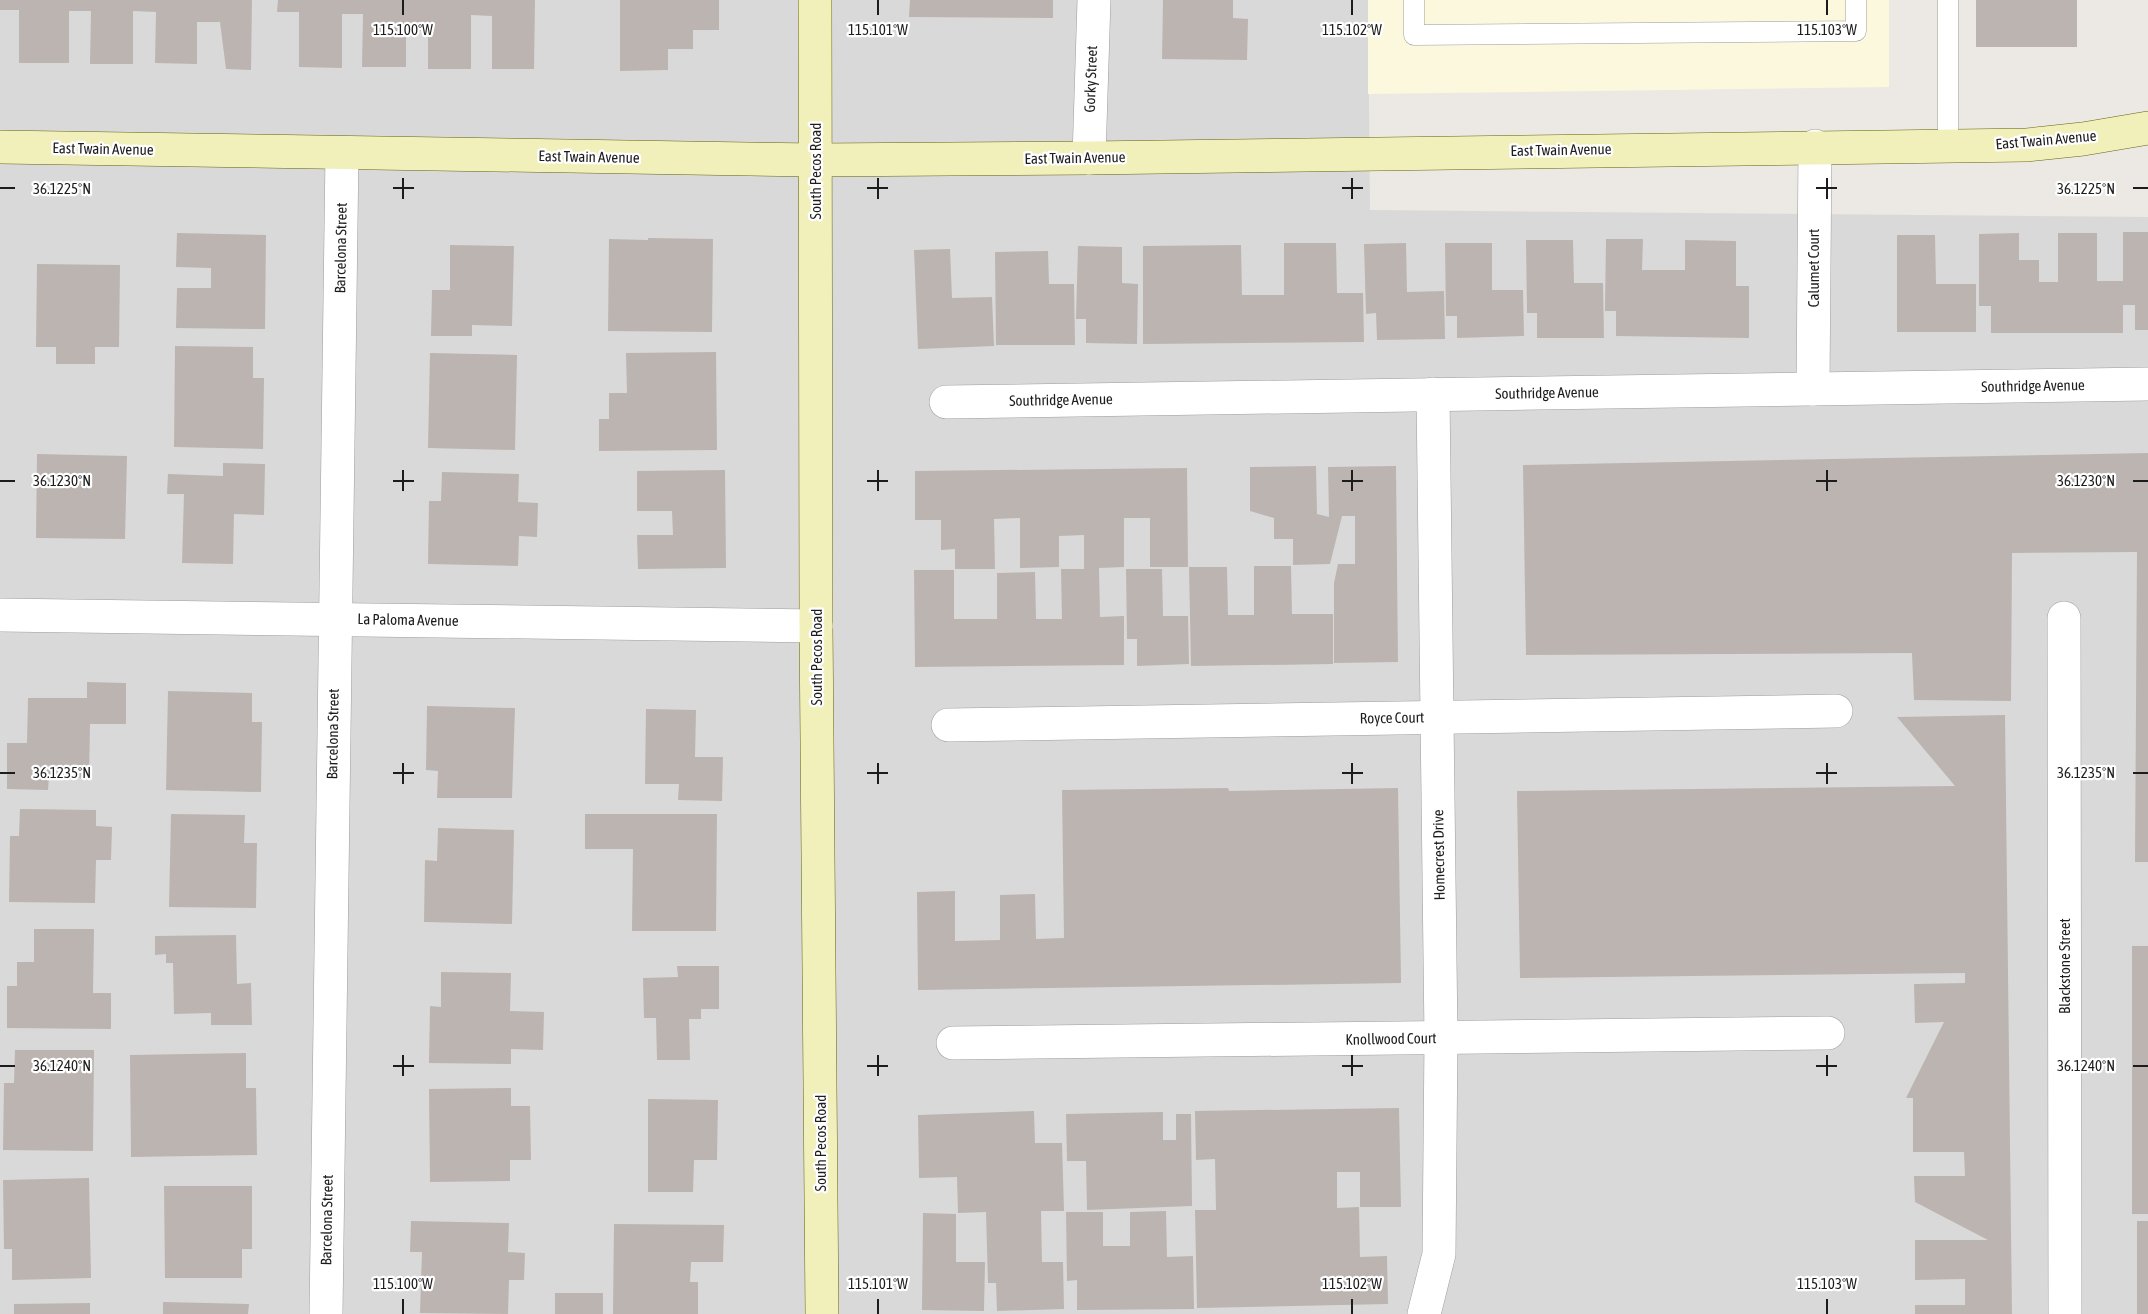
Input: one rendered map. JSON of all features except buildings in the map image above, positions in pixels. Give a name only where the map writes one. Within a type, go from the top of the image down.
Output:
[{"type":"street","name":"South Pecos Road","points":[[815,0],[816,626],[822,1314]]},
{"type":"street","name":"Gorky Street","points":[[1089,158],[1094,0]]},
{"type":"street","name":"East Twain Avenue","points":[[0,147],[816,160],[1089,158],[1815,146],[2027,145],[2083,139],[2148,128]]},
{"type":"street","name":"Calumet Court","points":[[1813,389],[1815,146]]},
{"type":"street","name":"Barcelona Street","points":[[326,1314],[342,153]]},
{"type":"street","name":"Southridge Avenue","points":[[946,402],[2148,384]]},
{"type":"street","name":"Homecrest Drive","points":[[1424,1314],[1439,1254],[1441,1038],[1433,394]]},
{"type":"street","name":"La Paloma Avenue","points":[[0,615],[816,626]]},
{"type":"street","name":"Blackstone Street","points":[[2064,618],[2065,1314]]},
{"type":"street","name":"Royce Court","points":[[948,725],[1836,711]]},
{"type":"street","name":"Knollwood Court","points":[[953,1043],[1828,1034]]},
{"type":"lane","points":[[1414,0],[1414,35],[1856,31],[1856,0]]},
{"type":"lane","points":[[1948,0],[1948,146]]},
{"type":"shaded area","points":[[0,0],[1368,0],[1370,210],[2148,217],[2148,1314],[0,1314]]},
{"type":"shaded area","points":[[1368,0],[1889,0],[1889,87],[1368,94]]}]
